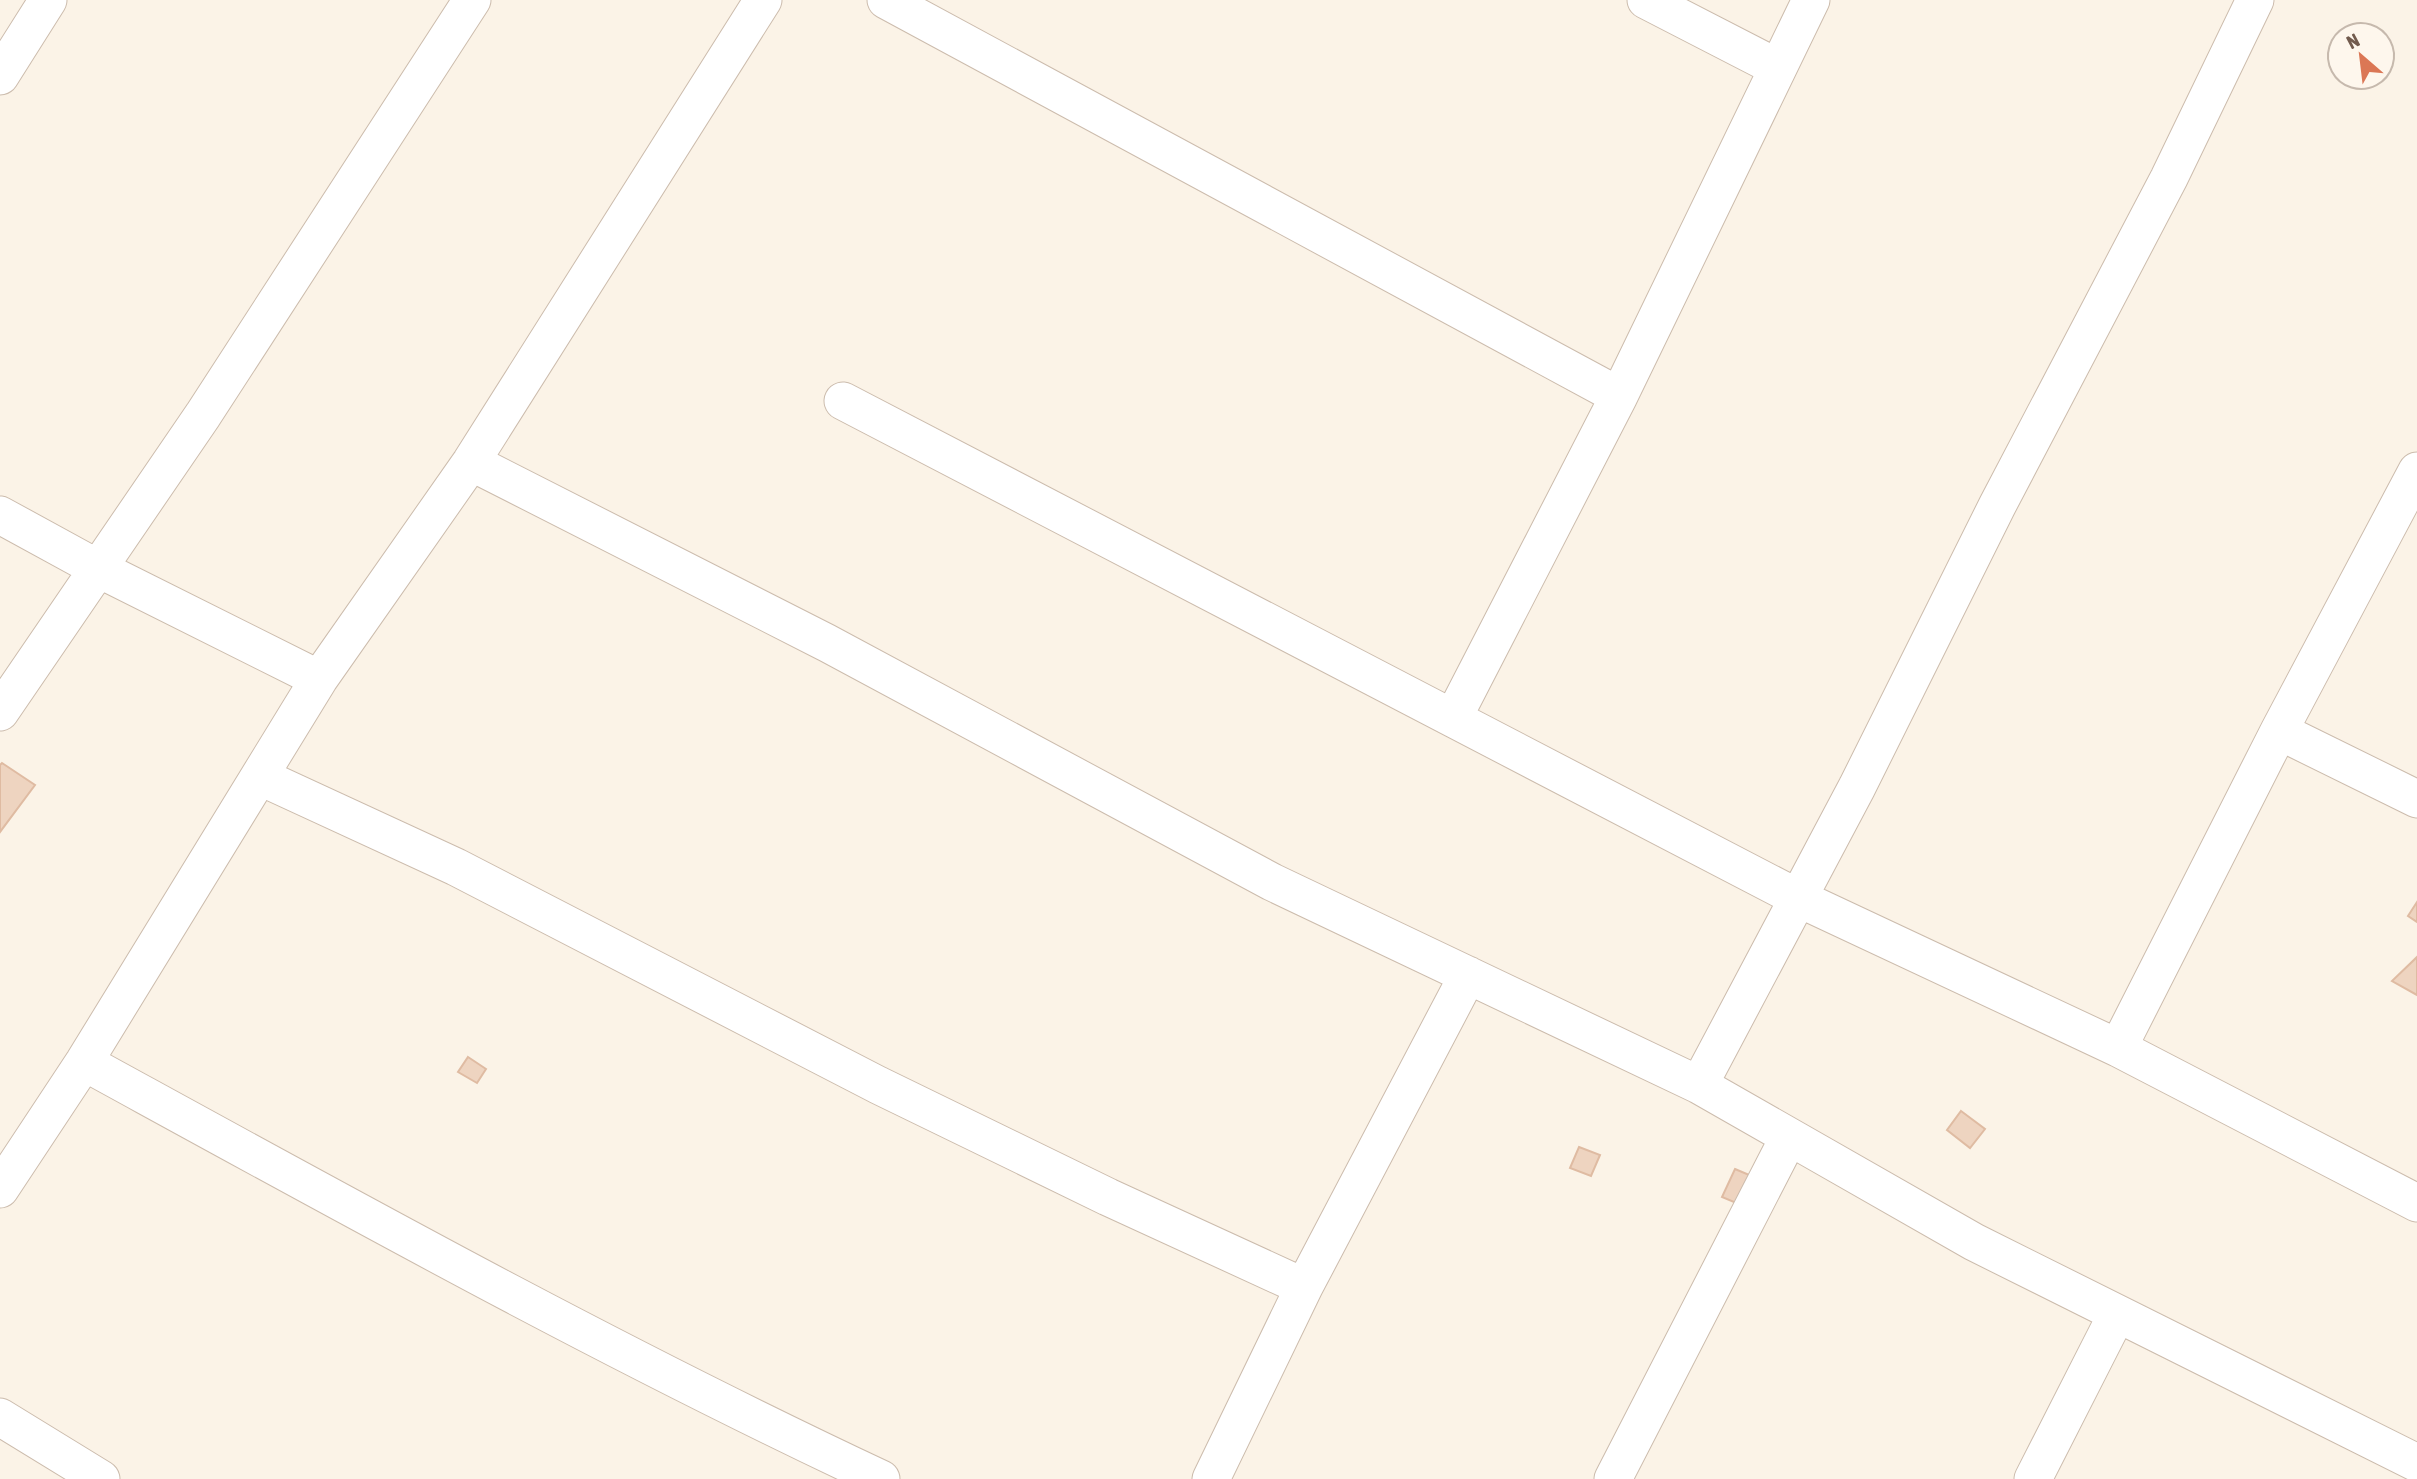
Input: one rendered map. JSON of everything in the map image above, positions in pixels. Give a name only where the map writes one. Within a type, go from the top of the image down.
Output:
[{"type":"street","points":[[0,76],[48,0]]},
{"type":"street","points":[[0,712],[211,403],[472,0]]},
{"type":"street","points":[[0,1189],[84,1062],[319,679],[471,462],[764,0]]},
{"type":"street","points":[[886,0],[1619,396]]},
{"type":"street","points":[[1646,0],[1778,68]]},
{"type":"street","points":[[1453,718],[1619,396],[1811,0]]},
{"type":"street","points":[[1699,1085],[1857,787],[1997,506],[2169,177],[2255,0]]},
{"type":"street","points":[[843,401],[1798,898],[2118,1048],[2417,1203]]},
{"type":"street","points":[[471,462],[827,643],[1272,882],[1699,1085],[1974,1242],[2117,1314],[2403,1466]]},
{"type":"street","points":[[2118,1048],[2279,731],[2417,471]]},
{"type":"street","points":[[0,515],[97,568],[319,679]]},
{"type":"street","points":[[2279,731],[2417,799]]},
{"type":"street","points":[[261,777],[456,867],[878,1085],[1072,1180],[1304,1287]]},
{"type":"street","points":[[1211,1479],[1304,1287],[1468,975]]},
{"type":"street","points":[[84,1062],[431,1252],[773,1428],[881,1479]]},
{"type":"street","points":[[1613,1479],[1789,1137]]},
{"type":"street","points":[[2033,1479],[2117,1314]]},
{"type":"street","points":[[0,1418],[101,1479]]},
{"type":"building","points":[[2,763],[35,785],[0,832],[0,765]]},
{"type":"building","points":[[2417,902],[2417,922],[2408,916]]},
{"type":"building","points":[[2417,957],[2417,995],[2392,981]]},
{"type":"building","points":[[468,1057],[486,1069],[477,1083],[458,1072]]},
{"type":"building","points":[[1961,1111],[1985,1129],[1970,1148],[1947,1130]]},
{"type":"building","points":[[1579,1147],[1600,1155],[1591,1176],[1570,1168]]},
{"type":"building","points":[[1735,1169],[1754,1177],[1741,1205],[1722,1197]]}]
